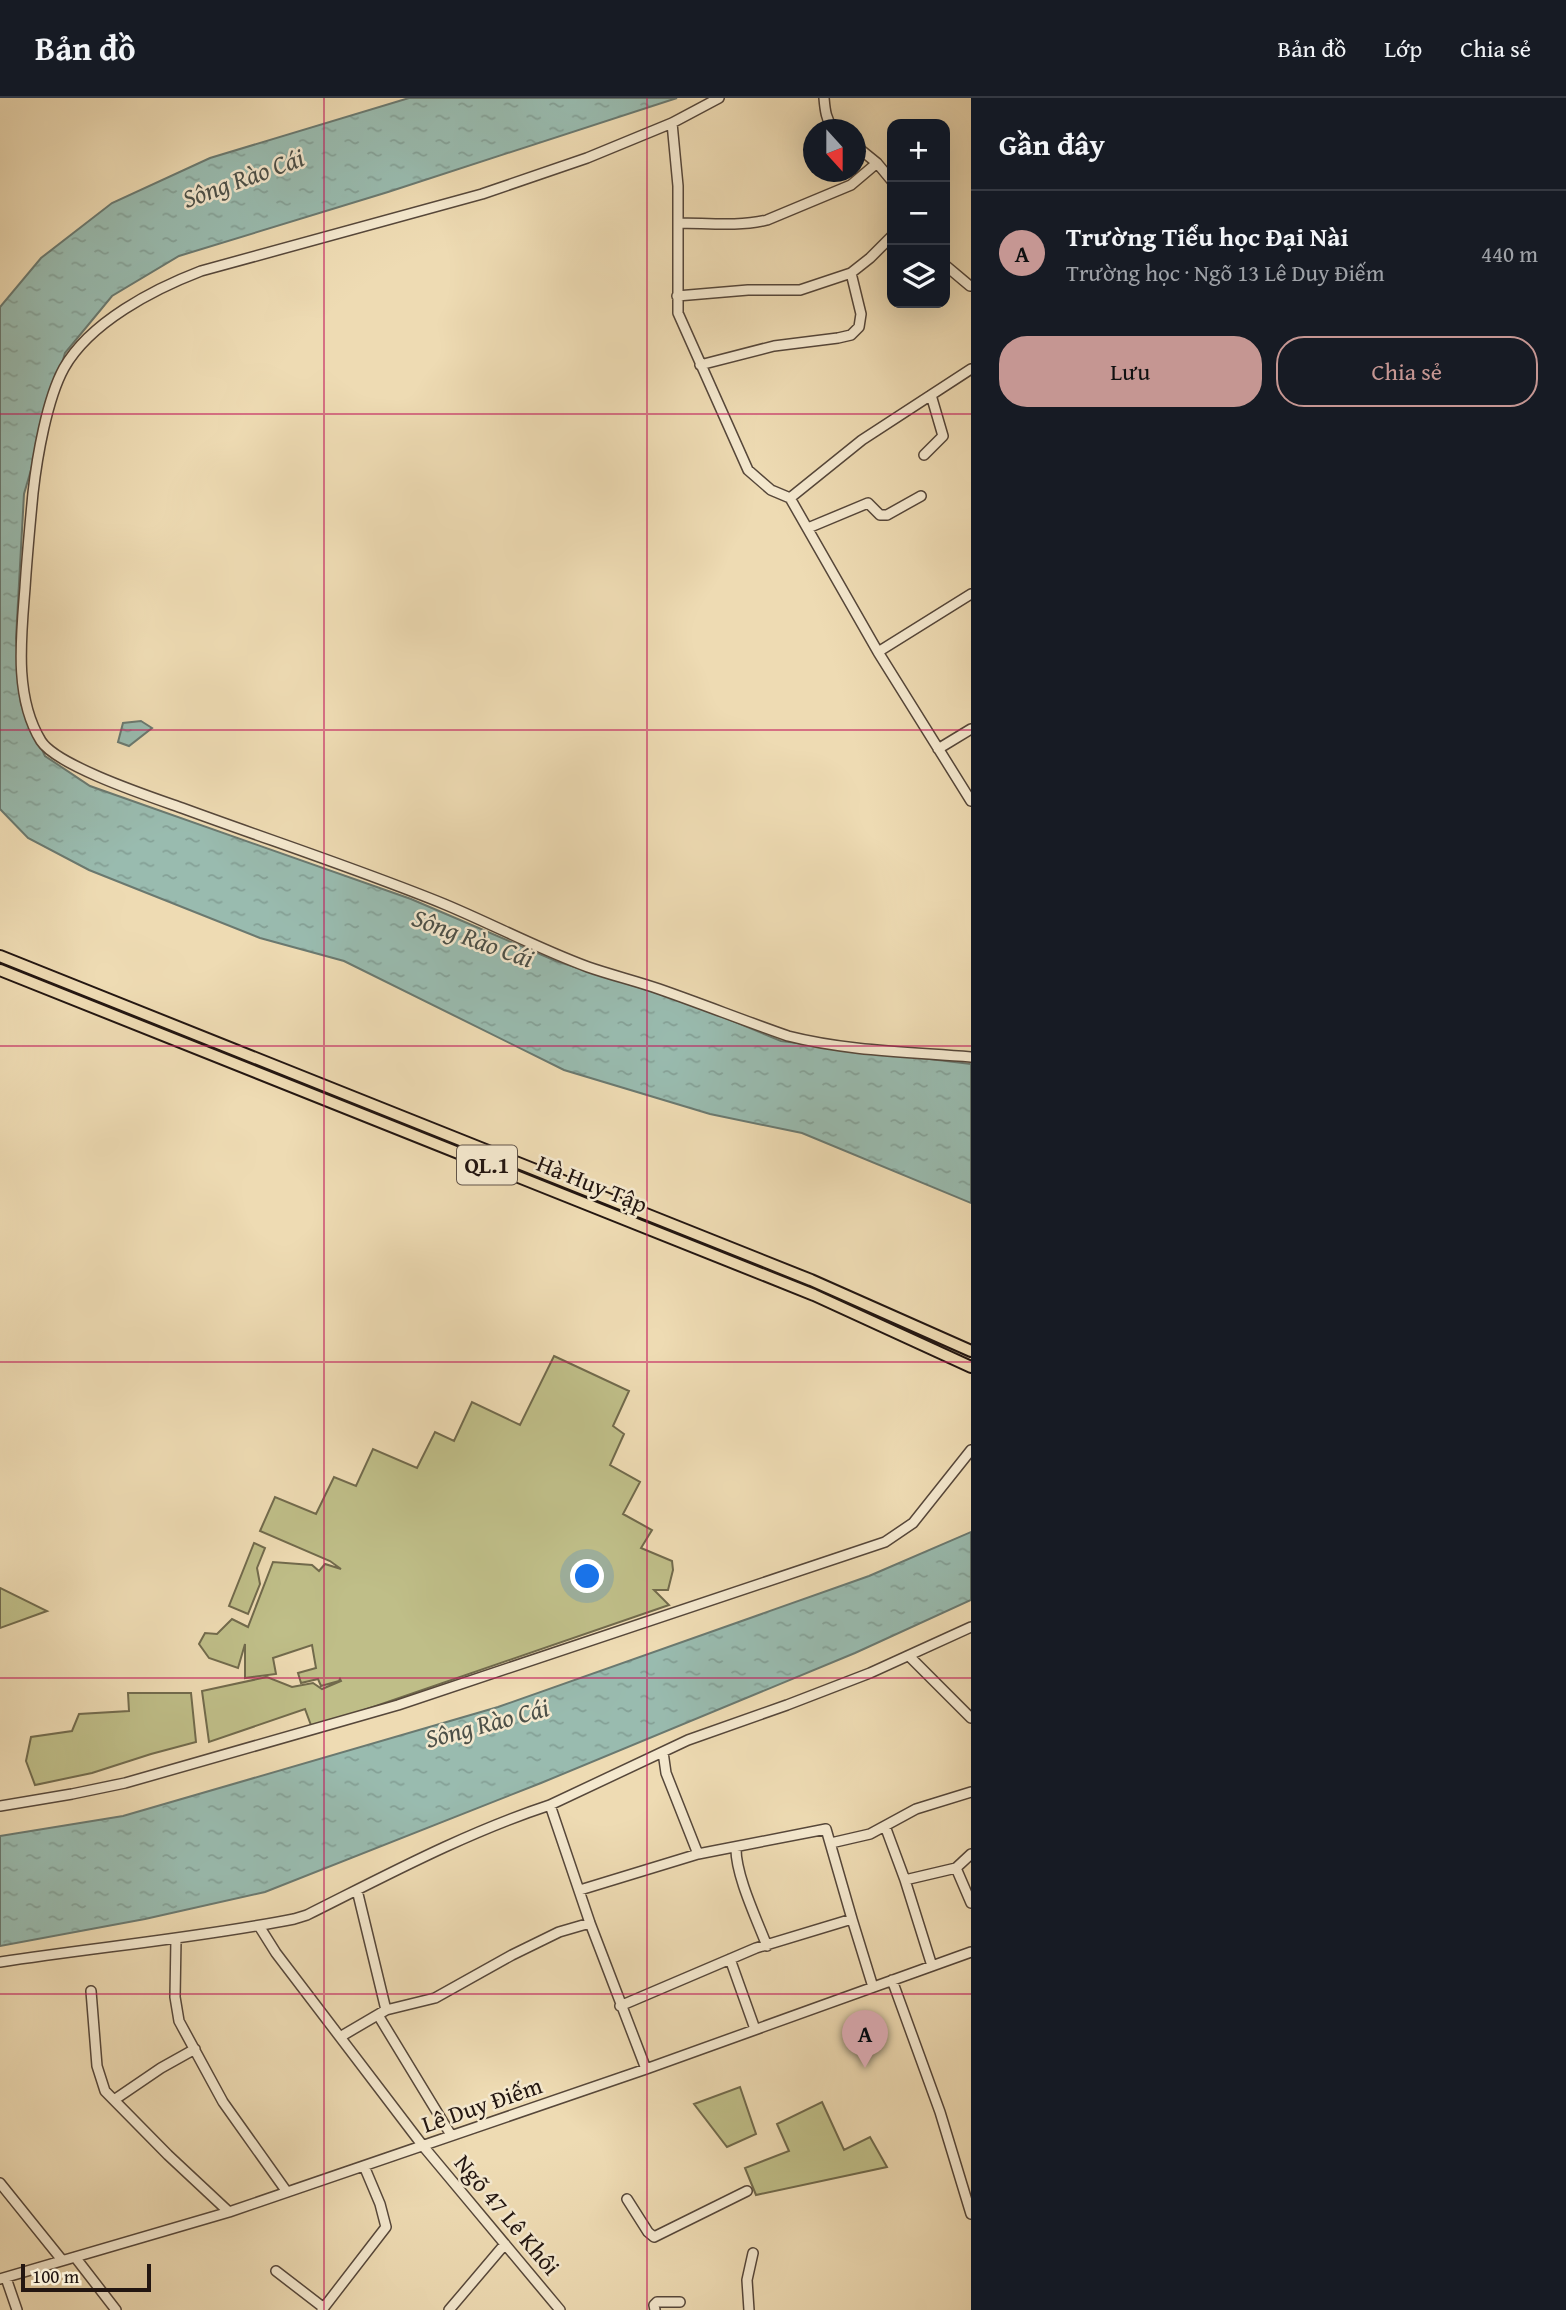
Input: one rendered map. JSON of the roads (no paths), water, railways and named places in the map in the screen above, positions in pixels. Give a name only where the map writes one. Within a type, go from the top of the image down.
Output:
[{"type":"main road","name":"Hà Huy Tập","points":[[0,956],[811,1280],[971,1351]]},
{"type":"main road","name":"Hà Huy Tập","points":[[0,970],[814,1295],[971,1367]]},
{"type":"street","points":[[719,98],[672,123],[587,158],[482,194],[224,264],[177,280],[136,301],[84,342],[73,355],[57,384],[42,436],[34,483],[21,639],[26,706],[43,745],[86,771],[386,881],[586,966],[805,1040],[971,1057]]},
{"type":"street","points":[[824,98],[827,119]]},
{"type":"street","points":[[672,123],[678,186],[678,313],[700,365],[748,470],[771,490],[790,498],[878,652],[971,801]]},
{"type":"street","points":[[866,154],[887,175]]},
{"type":"street","points":[[678,223],[756,223],[766,220],[851,185],[877,163]]},
{"type":"street","points":[[677,296],[748,290],[800,290],[851,273],[887,241]]},
{"type":"street","points":[[950,269],[971,287]]},
{"type":"street","points":[[700,365],[774,346],[850,335],[859,327],[861,314],[851,273]]},
{"type":"street","points":[[790,498],[862,440],[971,369]]},
{"type":"street","points":[[924,455],[943,436],[931,395]]},
{"type":"street","points":[[808,528],[868,503],[880,515],[887,516],[920,496]]},
{"type":"street","points":[[878,652],[971,594]]},
{"type":"street","points":[[938,749],[971,729]]},
{"type":"street","points":[[0,1806],[125,1783],[386,1709],[884,1542],[913,1523],[971,1450]]},
{"type":"street","points":[[0,1962],[176,1939],[259,1926],[307,1914],[461,1839],[550,1805],[688,1740],[787,1705],[909,1656],[971,1627]]},
{"type":"street","points":[[909,1656],[971,1718]]},
{"type":"street","points":[[663,1752],[666,1773],[698,1854]]},
{"type":"street","points":[[831,1843],[870,1834],[916,1809],[971,1792]]},
{"type":"street","points":[[550,1805],[620,2006],[646,2069]]},
{"type":"street","points":[[885,1826],[932,1966]]},
{"type":"street","points":[[580,1890],[698,1854],[827,1829],[873,1987]]},
{"type":"street","points":[[736,1847],[743,1882],[767,1946]]},
{"type":"street","points":[[905,1880],[956,1868],[971,1854]]},
{"type":"street","points":[[956,1868],[971,1903]]},
{"type":"street","points":[[357,1890],[382,2012],[452,2135]]},
{"type":"street","points":[[620,2006],[730,1959],[852,1919]]},
{"type":"street","points":[[340,2037],[382,2012],[435,1998],[559,1932],[590,1923]]},
{"type":"street","name":"Ngõ 47 Lê Khôi","points":[[259,1926],[276,1953],[423,2146],[560,2310]]},
{"type":"street","points":[[176,1939],[177,2013],[185,2034],[223,2102],[287,2192]]},
{"type":"street","name":"Lê Duy Điếm","points":[[3,2278],[229,2212],[646,2069],[971,1952]]},
{"type":"street","points":[[730,1959],[755,2029]]},
{"type":"street","points":[[892,1980],[940,2112],[971,2214]]},
{"type":"street","points":[[91,1991],[98,2074],[105,2091],[229,2212]]},
{"type":"street","points":[[114,2100],[195,2049]]},
{"type":"street","points":[[276,2271],[323,2309],[386,2227],[380,2204],[364,2166]]},
{"type":"street","points":[[0,2183],[62,2260]]},
{"type":"street","points":[[627,2199],[648,2232],[654,2236],[747,2191]]},
{"type":"street","points":[[449,2310],[505,2244]]},
{"type":"street","points":[[749,2310],[747,2280],[753,2253]]},
{"type":"street","points":[[75,2257],[116,2310]]},
{"type":"street","points":[[3,2278],[17,2310]]},
{"type":"street","points":[[655,2310],[654,2305],[657,2302],[680,2302]]},
{"type":"water","name":"Sông Rào Cái","points":[[409,98],[677,98],[388,192],[179,256],[112,296],[65,353],[24,494],[16,638],[21,704],[45,756],[90,786],[411,899],[556,961],[692,1004],[781,1041],[971,1064],[971,1203],[802,1133],[710,1114],[564,1070],[344,961],[260,938],[89,870],[28,838],[0,809],[0,307],[41,258],[112,203],[210,158]]},
{"type":"water","points":[[141,721],[152,728],[129,746],[118,742],[123,723]]},
{"type":"water","name":"Sông Rào Cái","points":[[971,1532],[971,1600],[855,1653],[541,1783],[265,1892],[145,1919],[0,1946],[0,1836],[123,1816],[498,1707],[869,1576]]},
{"type":"place","name":"Trường Tiểu học Đại Nài","points":[[865,2068]]}]
